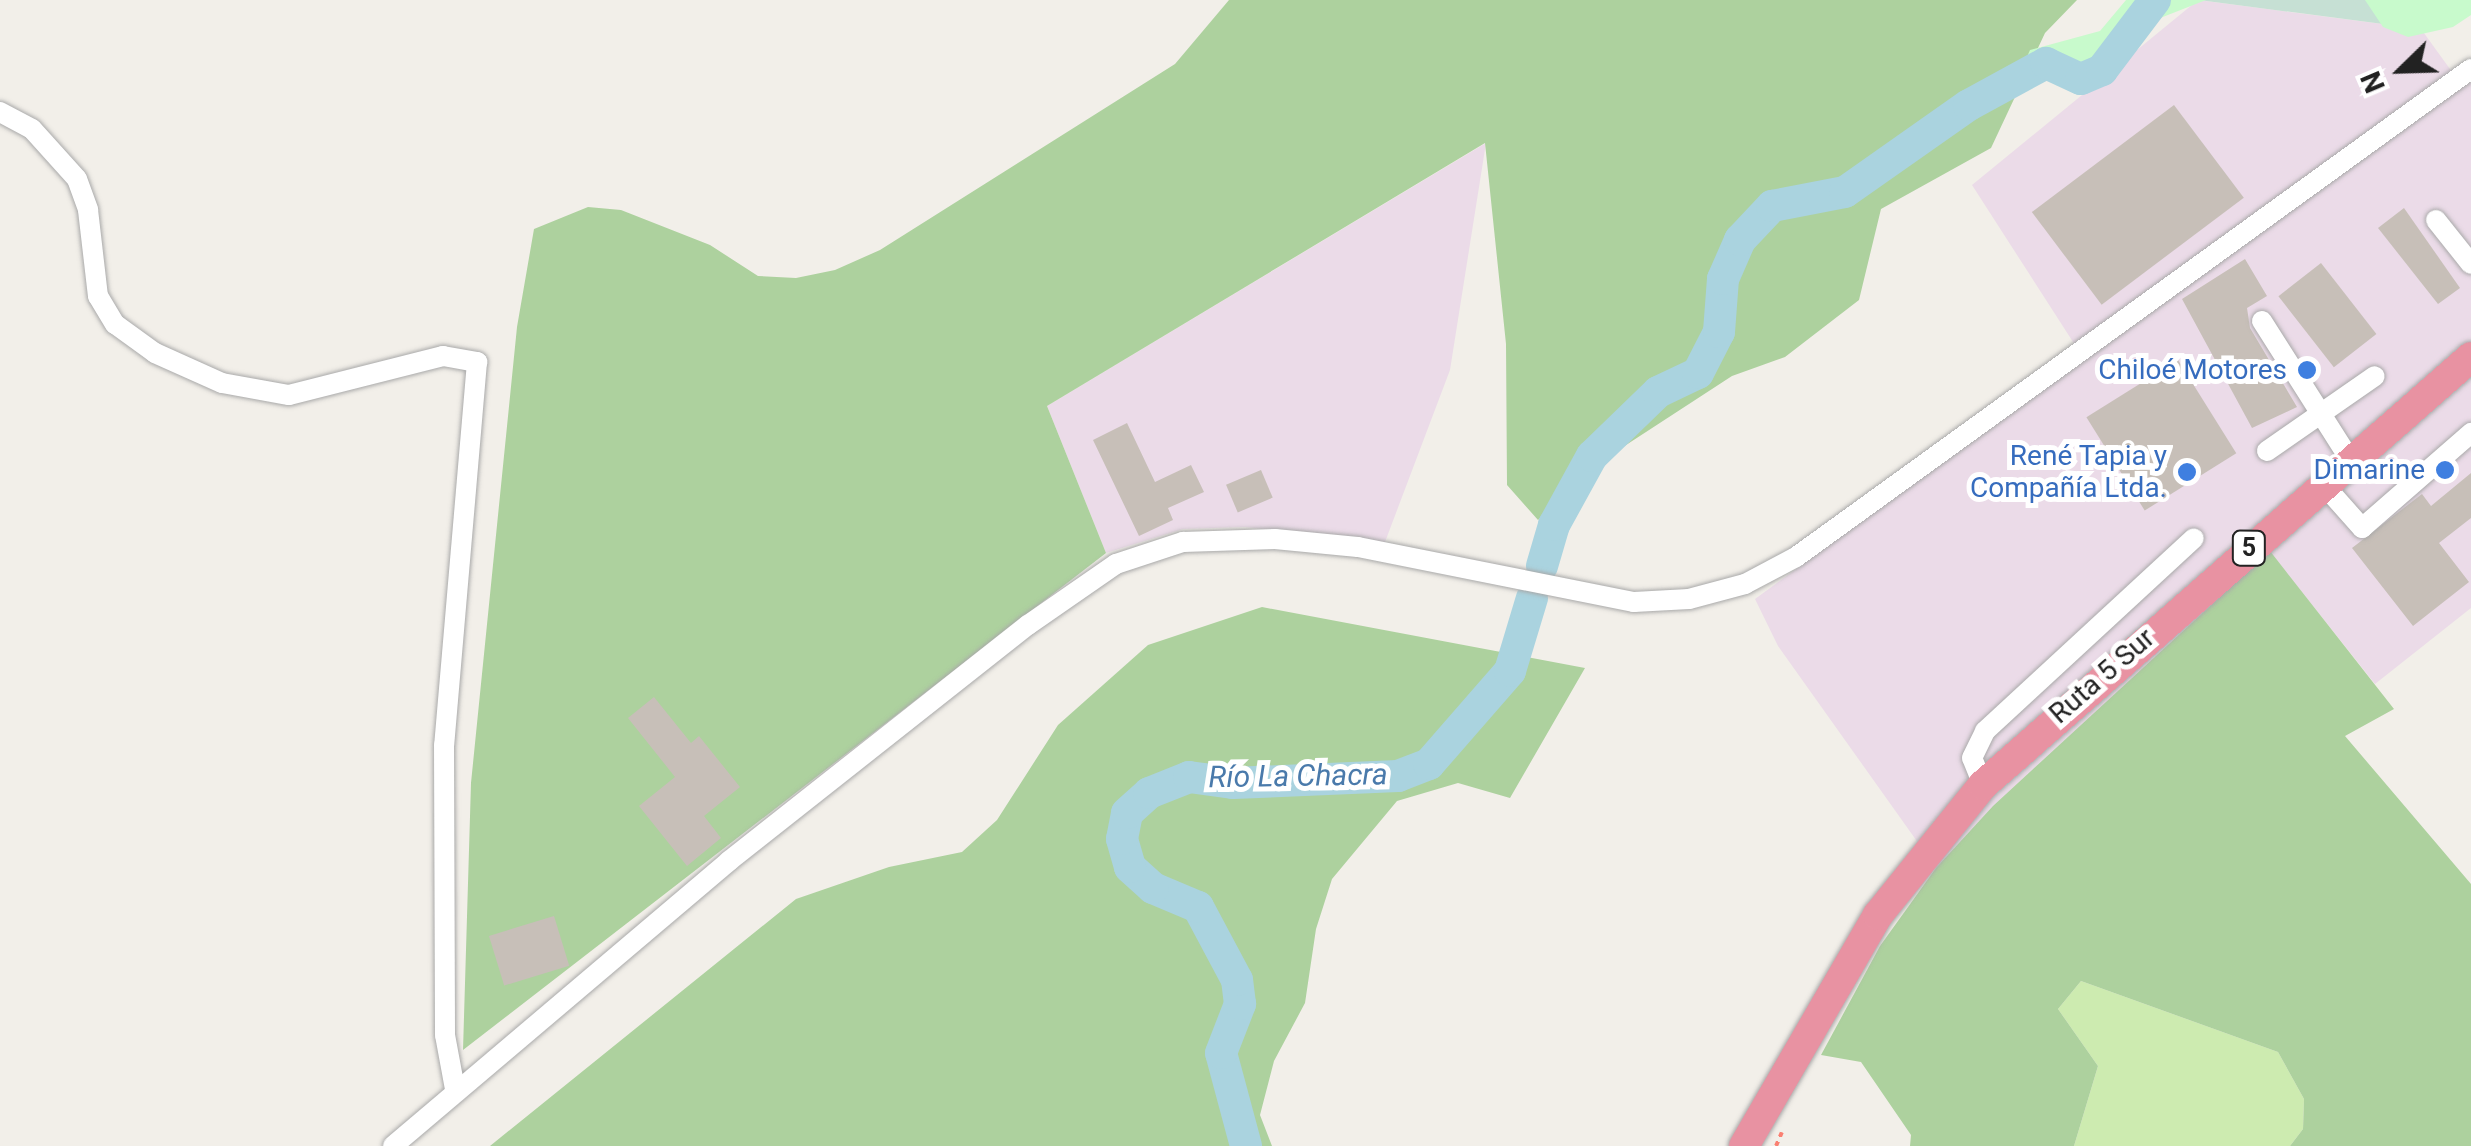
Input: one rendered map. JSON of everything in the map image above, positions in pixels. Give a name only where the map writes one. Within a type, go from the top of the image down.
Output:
[{"type":"highway","name":"Ruta 5 Sur","points":[[1744,1146],[1878,915],[1982,785],[2471,357]]},
{"type":"highway","name":"Ruta 5 Sur","points":[[1764,1146],[1799,1053]]},
{"type":"street","points":[[392,1146],[729,860],[1028,625],[1116,564],[1182,542],[1276,539],[1358,547],[1620,601],[1690,599],[1745,584],[1796,557],[2471,69]]},
{"type":"street","points":[[0,112],[32,129],[77,180],[88,210],[98,296],[116,324],[155,353],[222,383],[289,394],[442,356],[478,362],[444,746],[444,1035],[455,1089]]},
{"type":"street","points":[[2436,220],[2471,264]]},
{"type":"street","points":[[2262,321],[2350,461]]},
{"type":"street","points":[[2268,451],[2375,376]]},
{"type":"street","points":[[2323,484],[2362,528],[2471,433]]},
{"type":"street","points":[[1982,785],[1972,758],[1985,731],[2194,538]]},
{"type":"shaded area","points":[[2198,0],[2421,29],[2463,87],[2471,82],[2471,608],[2375,684],[2270,552],[1936,868],[1778,646],[1755,599],[2084,359],[1972,185]]},
{"type":"shaded area","points":[[1486,143],[1450,370],[1385,542],[1245,527],[1183,529],[1106,553],[1047,406]]},
{"type":"green space","points":[[1229,0],[2077,0],[2045,33],[1991,148],[1881,209],[1859,300],[1785,357],[1732,376],[1603,460],[1538,520],[1507,485],[1506,344],[1485,143],[1047,406],[1106,553],[463,1050],[471,783],[517,327],[534,229],[588,207],[621,210],[710,245],[758,276],[796,278],[835,270],[880,250],[1175,64]]},
{"type":"green space","points":[[2126,0],[2206,0],[2145,24],[2082,76],[2062,74],[2045,59],[2026,59],[2030,50],[2100,31]]},
{"type":"green space","points":[[2199,0],[2463,0],[2421,29]]},
{"type":"green space","points":[[2365,0],[2471,0],[2471,15],[2453,27],[2408,37],[2383,27]]},
{"type":"green space","points":[[2270,551],[2394,709],[2345,736],[2471,884],[2471,1146],[2290,1146],[2303,1129],[2304,1099],[2278,1052],[2081,981],[2058,1009],[2098,1066],[2074,1146],[1910,1146],[1911,1135],[1861,1062],[1821,1055],[1880,946],[1936,868],[1993,806]]},
{"type":"green space","points":[[1262,607],[1585,668],[1510,798],[1458,783],[1397,801],[1332,879],[1316,929],[1305,1003],[1274,1061],[1260,1115],[1272,1146],[490,1146],[796,899],[889,867],[962,852],[997,820],[1058,725],[1148,645]]},
{"type":"green space","points":[[2081,981],[2278,1052],[2304,1099],[2303,1129],[2290,1146],[2074,1146],[2098,1066],[2058,1009]]},
{"type":"building","points":[[2174,105],[2244,198],[2102,305],[2032,212]]},
{"type":"building","points":[[2404,208],[2460,288],[2438,304],[2378,228]]},
{"type":"building","points":[[2245,259],[2267,296],[2247,308],[2250,328],[2297,407],[2252,428],[2182,299]]},
{"type":"building","points":[[2321,263],[2376,334],[2334,367],[2278,296]]},
{"type":"building","points":[[2178,360],[2236,453],[2145,511],[2086,417]]},
{"type":"building","points":[[1127,423],[1155,482],[1191,465],[1204,492],[1168,508],[1173,520],[1139,536],[1093,440]]},
{"type":"building","points":[[1261,470],[1273,498],[1238,512],[1226,485]]},
{"type":"building","points":[[2471,473],[2471,518],[2439,543],[2469,582],[2413,626],[2352,548],[2422,494],[2431,506]]},
{"type":"building","points":[[654,697],[691,743],[699,736],[740,787],[704,816],[721,838],[687,866],[639,806],[675,777],[628,718]]},
{"type":"building","points":[[554,916],[569,966],[504,986],[489,936]]},
{"type":"waterway","name":"Río La Chacra","points":[[1542,566],[1554,525],[1592,456],[1658,392],[1698,373],[1719,332],[1723,279],[1740,240],[1772,206],[1845,192],[1969,105],[2046,63],[2081,79],[2102,70],[2155,0]]},
{"type":"waterway","name":"Río La Chacra","points":[[1246,1146],[1221,1053],[1240,1004],[1237,980],[1198,907],[1153,888],[1130,867],[1122,839],[1127,813],[1149,793],[1189,777],[1233,783],[1398,776],[1429,764],[1510,671],[1532,598]]},
{"type":"place","name":"Chiloé Motores","points":[[2307,370]]},
{"type":"place","name":"Dimarine","points":[[2445,470]]},
{"type":"place","name":"René Tapia y Compañía Ltda.","points":[[2187,472]]}]
